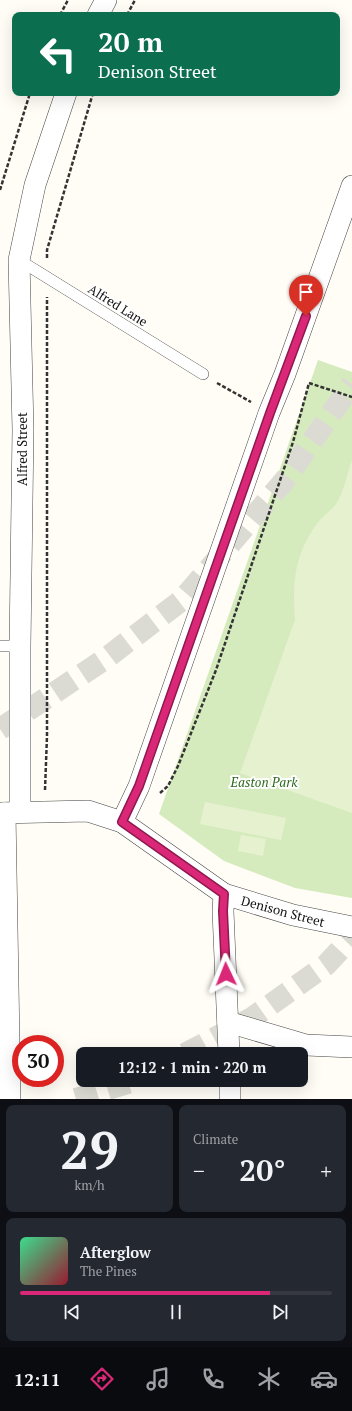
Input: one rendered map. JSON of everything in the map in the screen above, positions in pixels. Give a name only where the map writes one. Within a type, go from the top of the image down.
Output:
[{"type":"street","points":[[100,12],[106,0]]},
{"type":"street","name":"Alfred Street","points":[[10,1099],[8,812],[10,646],[23,430],[19,260],[35,185],[65,96]]},
{"type":"street","points":[[122,822],[139,786],[270,413],[352,186]]},
{"type":"street","name":"Denison Street","points":[[8,812],[88,811],[122,822],[224,894],[293,915],[352,927]]},
{"type":"street","points":[[224,894],[223,911],[229,1047]]},
{"type":"street","points":[[228,1022],[306,1045],[352,1047]]},
{"type":"street","points":[[230,1087],[230,1099]]},
{"type":"lane","name":"Alfred Lane","points":[[19,260],[203,374]]},
{"type":"path","points":[[62,12],[68,0]]},
{"type":"path","points":[[129,12],[135,0]]},
{"type":"path","points":[[0,190],[29,96]]},
{"type":"path","name":"Alfred Street","points":[[45,790],[47,736],[47,250],[92,96]]},
{"type":"path","points":[[203,374],[270,413]]},
{"type":"path","points":[[285,374],[352,397]]},
{"type":"path","points":[[139,786],[158,794],[168,786],[180,762],[216,670],[271,509],[293,442],[309,383]]},
{"type":"green space","name":"Easton Park","points":[[318,360],[352,372],[352,898],[295,888],[224,861],[159,814]]},
{"type":"green space","points":[[352,460],[352,813],[240,773],[295,620],[295,580],[300,556],[305,544],[319,521],[339,499]]},
{"type":"green space","points":[[205,802],[286,818],[281,840],[200,824]]},
{"type":"green space","points":[[241,835],[266,839],[263,856],[238,851]]},
{"type":"tunnel","points":[[0,729],[105,659],[182,600],[285,480],[352,384]]},
{"type":"tunnel","points":[[198,1047],[252,1018],[326,965],[352,937]]},
{"type":"tunnel","points":[[76,1099],[115,1087]]},
{"type":"route","points":[[226,974],[223,911],[224,894],[122,822],[139,786],[270,413],[306,316]]}]
